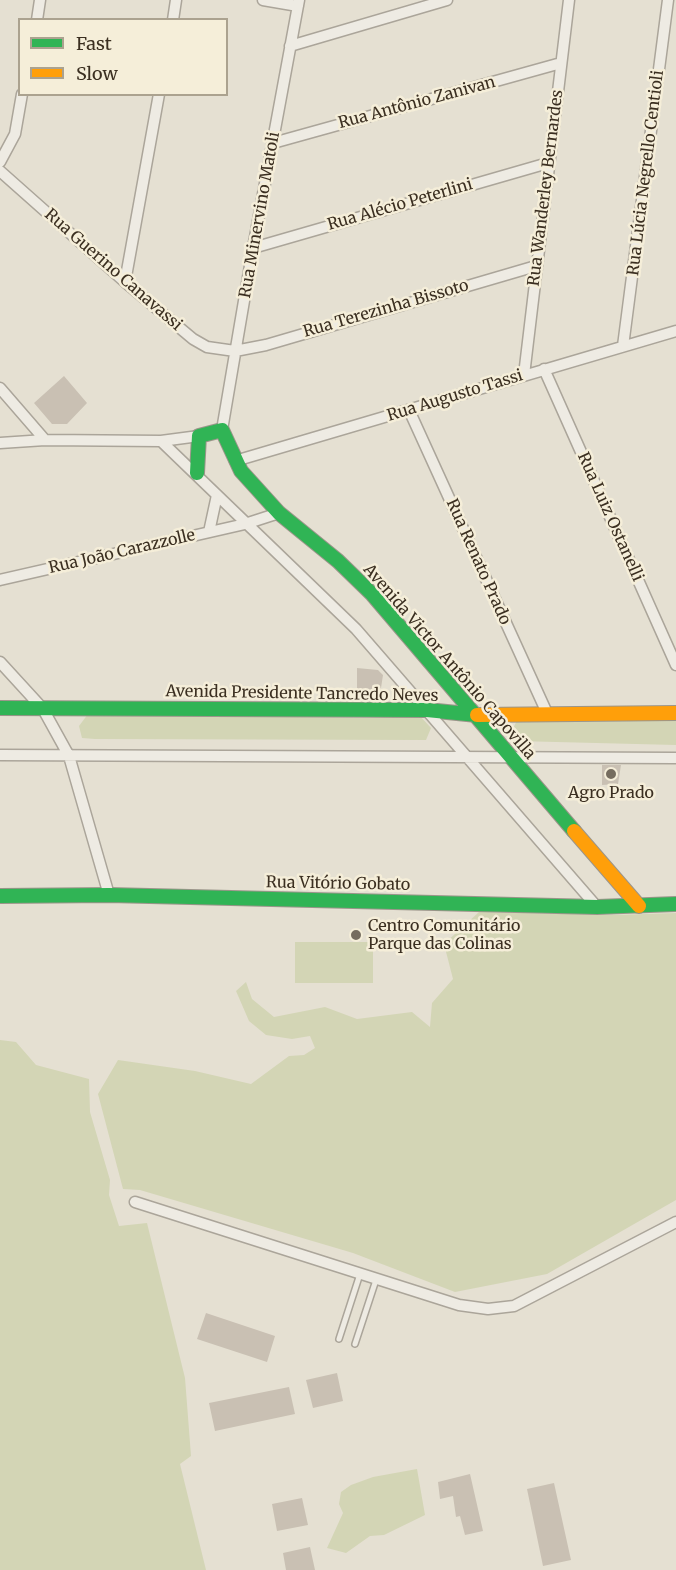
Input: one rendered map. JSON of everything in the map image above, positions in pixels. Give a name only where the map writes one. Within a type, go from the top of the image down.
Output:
[{"type":"street","points":[[36,18],[40,0]]},
{"type":"street","points":[[172,18],[176,0]]},
{"type":"street","points":[[263,0],[298,3]]},
{"type":"street","points":[[290,46],[447,0]]},
{"type":"street","name":"Rua Wanderley Bernardes","points":[[524,375],[569,0]]},
{"type":"street","name":"Rua Lúcia Negrello Centioli","points":[[623,346],[668,0]]},
{"type":"street","name":"Rua Minervino Matoli","points":[[222,430],[298,3]]},
{"type":"street","name":"Rua Antônio Zanivan","points":[[273,143],[561,63]]},
{"type":"street","points":[[0,162],[15,134],[22,96]]},
{"type":"street","points":[[125,282],[159,96]]},
{"type":"street","name":"Rua Alécio Peterlini","points":[[253,248],[548,163]]},
{"type":"street","name":"Rua Guerino Canavassi","points":[[0,171],[193,339],[207,348],[235,351]]},
{"type":"street","name":"Rua Terezinha Bissoto","points":[[235,351],[536,266]]},
{"type":"street","name":"Rua Augusto Tassi","points":[[235,461],[676,332]]},
{"type":"street","name":"Rua Luiz Ostanelli","points":[[544,369],[676,665]]},
{"type":"street","points":[[0,388],[45,440]]},
{"type":"street","name":"Rua Renato Prado","points":[[409,410],[547,713]]},
{"type":"street","points":[[0,443],[45,440],[162,441],[222,430]]},
{"type":"street","name":"Avenida Victor Antônio Capovilla","points":[[222,430],[235,461],[279,513],[338,561],[372,594],[473,715],[639,906]]},
{"type":"street","points":[[197,473],[199,436]]},
{"type":"street","points":[[162,441],[197,473],[244,524],[356,629],[597,907]]},
{"type":"street","points":[[209,532],[217,495]]},
{"type":"street","name":"Rua João Carazzolle","points":[[0,580],[244,524],[279,513]]},
{"type":"street","points":[[0,662],[43,709],[69,756],[109,895]]},
{"type":"street","name":"Avenida Presidente Tancredo Neves","points":[[0,708],[427,710],[473,715],[676,713]]},
{"type":"street","points":[[0,754],[512,759],[676,758]]},
{"type":"street","name":"Rua Vitório Gobato","points":[[0,896],[109,895],[597,907],[676,904]]},
{"type":"street","points":[[135,1202],[376,1280],[459,1305],[488,1309],[514,1306],[676,1222]]},
{"type":"lane","points":[[339,1339],[360,1274]]},
{"type":"lane","points":[[355,1344],[376,1280]]},
{"type":"green space","points":[[88,714],[367,718],[420,716],[431,728],[426,740],[82,738],[79,726]]},
{"type":"green space","points":[[517,720],[676,720],[676,745],[516,741],[513,729]]},
{"type":"green space","points":[[479,912],[615,915],[676,913],[676,1200],[547,1274],[455,1292],[353,1253],[140,1190],[123,1189],[98,1094],[118,1060],[195,1071],[251,1084],[289,1056],[304,1055],[315,1048],[310,1036],[292,1039],[266,1035],[249,1021],[236,991],[246,982],[252,999],[274,1017],[325,1007],[357,1019],[412,1012],[430,1027],[432,1003],[453,979],[444,944]]},
{"type":"green space","points":[[295,942],[373,942],[373,983],[295,983]]},
{"type":"green space","points":[[0,1040],[16,1042],[36,1065],[89,1079],[90,1112],[110,1180],[109,1195],[119,1226],[147,1223],[185,1378],[191,1456],[180,1464],[206,1570],[0,1570]]},
{"type":"green space","points":[[417,1469],[425,1515],[384,1535],[370,1536],[346,1553],[327,1548],[343,1513],[339,1504],[341,1492],[351,1485],[373,1477]]},
{"type":"building","points":[[64,376],[87,403],[67,424],[52,424],[34,403]]},
{"type":"building","points":[[357,668],[378,670],[383,675],[381,688],[374,691],[357,689]]},
{"type":"building","name":"Agro Prado","points":[[602,765],[621,765],[618,784],[602,785]]},
{"type":"building","points":[[206,1313],[275,1336],[267,1362],[197,1339]]},
{"type":"building","points":[[337,1373],[343,1401],[313,1408],[306,1380]]},
{"type":"building","points":[[289,1387],[295,1414],[215,1431],[209,1403]]},
{"type":"building","points":[[470,1474],[483,1531],[465,1535],[460,1516],[456,1517],[453,1496],[440,1499],[438,1482]]},
{"type":"building","points":[[554,1483],[571,1560],[543,1566],[527,1489]]},
{"type":"building","points":[[302,1498],[308,1525],[277,1531],[272,1504]]},
{"type":"building","points":[[310,1547],[315,1570],[286,1570],[283,1553]]},
{"type":"traffic: fast","points":[[197,473],[199,436],[222,430],[241,471],[279,513],[338,561],[372,594],[574,831]]},
{"type":"traffic: fast","points":[[0,708],[427,710],[477,715]]},
{"type":"traffic: fast","points":[[0,896],[109,895],[597,907],[676,904]]},
{"type":"traffic: slow","points":[[477,715],[676,713]]},
{"type":"traffic: slow","points":[[574,831],[639,906]]},
{"type":"place","name":"Agro Prado","points":[[611,774]]},
{"type":"place","name":"Centro Comunitário Parque das Colinas","points":[[356,935]]}]
